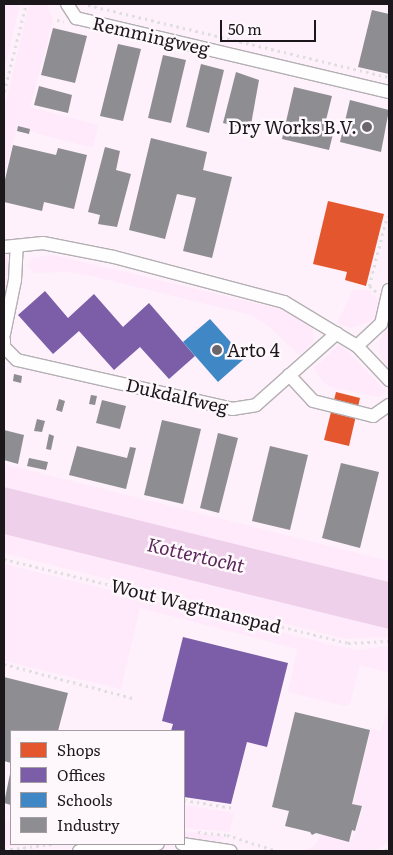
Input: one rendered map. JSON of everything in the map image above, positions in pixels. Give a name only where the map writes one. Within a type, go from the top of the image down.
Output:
[{"type":"street","name":"Remmingweg","points":[[67,4],[76,18],[389,92]]},
{"type":"street","points":[[4,246],[43,243],[217,283],[284,302],[358,346],[389,380]]},
{"type":"street","points":[[4,334],[15,280],[17,246]]},
{"type":"street","points":[[358,346],[381,324],[388,296]]},
{"type":"street","name":"Dukdalfweg","points":[[4,340],[4,347],[17,360],[232,409],[256,405],[337,333]]},
{"type":"street","points":[[289,375],[313,401],[374,416],[389,404]]},
{"type":"street","points":[[185,844],[230,851]]},
{"type":"street","points":[[78,851],[150,845]]},
{"type":"path","points":[[4,92],[26,4]]},
{"type":"path","points":[[88,4],[389,77]]},
{"type":"path","points":[[387,216],[369,286],[388,296]]},
{"type":"path","name":"Wout Wagtmanspad","points":[[4,559],[348,643],[389,640]]},
{"type":"path","points":[[4,664],[133,698]]},
{"type":"path","points":[[185,800],[233,808]]},
{"type":"path","points":[[4,850],[44,845]]},
{"type":"path","points":[[385,851],[389,847]]},
{"type":"shaded area","points":[[4,4],[389,4],[389,851],[4,851]]},
{"type":"shaded area","points":[[4,4],[20,4],[4,72]]},
{"type":"shaded area","points":[[32,4],[47,4],[53,21],[30,107],[98,125],[93,148],[17,128],[4,176],[4,110],[28,8]]},
{"type":"shaded area","points":[[53,255],[280,309],[305,321],[313,329],[313,343],[299,355],[268,326],[251,315],[91,276],[67,272],[35,273],[27,266],[33,258]]},
{"type":"shaded area","points":[[4,256],[8,258],[11,267],[4,299]]},
{"type":"shaded area","points":[[353,290],[370,291],[379,301],[379,313],[372,321],[351,328],[337,323]]},
{"type":"shaded area","points":[[389,323],[389,372],[379,352],[380,340]]},
{"type":"shaded area","points":[[340,344],[386,391],[379,397],[330,387],[322,381],[314,368]]},
{"type":"shaded area","points":[[4,464],[389,561],[389,582],[4,487]]},
{"type":"shaded area","points":[[4,534],[389,629],[389,637],[346,639],[4,553]]},
{"type":"shaded area","points":[[4,564],[333,645],[357,650],[389,646],[389,673],[360,665],[350,704],[344,706],[288,692],[297,649],[140,608],[121,689],[4,661]]},
{"type":"shaded area","points":[[389,703],[389,841],[375,851],[304,851],[314,846],[322,833],[351,840],[355,835],[363,807],[353,804],[371,728],[381,731]]},
{"type":"shaded area","points":[[185,805],[234,813],[229,832],[185,828]]},
{"type":"shaded area","points":[[4,820],[10,822],[10,845],[25,845],[4,847]]},
{"type":"shaded area","points":[[185,832],[226,837],[218,842],[185,838]]},
{"type":"water","name":"Kottertocht","points":[[4,487],[389,582],[389,629],[4,534]]},
{"type":"building: Shops","points":[[328,201],[384,214],[366,286],[345,280],[347,272],[313,264]]},
{"type":"building: Shops","points":[[336,392],[360,398],[349,446],[324,440]]},
{"type":"building: Offices","points":[[45,291],[68,318],[94,294],[123,327],[149,303],[195,356],[169,379],[140,347],[114,370],[79,331],[53,354],[18,315]]},
{"type":"building: Offices","points":[[183,637],[288,663],[267,747],[247,742],[231,804],[185,797],[185,730],[171,730],[173,724],[162,721]]},
{"type":"building: Schools","points":[[210,319],[245,358],[218,382],[183,342]]},
{"type":"building: Industry","points":[[372,10],[389,14],[389,74],[358,67]]},
{"type":"building: Industry","points":[[53,28],[87,36],[75,83],[41,75]]},
{"type":"building: Industry","points":[[118,44],[141,49],[123,121],[100,116]]},
{"type":"building: Industry","points":[[163,55],[186,60],[171,123],[148,118]]},
{"type":"building: Industry","points":[[201,64],[224,70],[209,133],[186,127]]},
{"type":"building: Industry","points":[[236,72],[259,80],[250,130],[223,123]]},
{"type":"building: Industry","points":[[39,86],[72,95],[68,113],[34,105]]},
{"type":"building: Industry","points":[[294,87],[332,96],[324,128],[334,130],[329,150],[282,139]]},
{"type":"building: Industry","points":[[350,100],[389,110],[381,152],[340,142]]},
{"type":"building: Industry","points":[[18,126],[30,129],[29,134],[17,131]]},
{"type":"building: Industry","points":[[151,138],[207,152],[203,170],[232,177],[212,258],[183,251],[196,198],[177,194],[165,239],[129,230]]},
{"type":"building: Industry","points":[[13,145],[56,155],[58,148],[87,155],[74,209],[44,202],[42,211],[4,202],[4,184]]},
{"type":"building: Industry","points":[[105,147],[120,151],[116,170],[131,174],[117,227],[98,224],[100,215],[88,212]]},
{"type":"building: Industry","points":[[14,374],[22,376],[21,383],[13,381]]},
{"type":"building: Industry","points":[[91,395],[97,396],[95,405],[89,404]]},
{"type":"building: Industry","points":[[59,399],[65,401],[62,412],[56,410]]},
{"type":"building: Industry","points":[[102,400],[126,406],[120,429],[96,423]]},
{"type":"building: Industry","points":[[37,419],[45,421],[42,432],[34,431]]},
{"type":"building: Industry","points":[[162,420],[201,429],[183,504],[144,495]]},
{"type":"building: Industry","points":[[4,430],[24,435],[18,464],[4,460]]},
{"type":"building: Industry","points":[[218,433],[238,438],[219,513],[200,508]]},
{"type":"building: Industry","points":[[49,434],[54,436],[51,450],[46,449]]},
{"type":"building: Industry","points":[[77,446],[127,458],[130,447],[136,448],[126,489],[69,475]]},
{"type":"building: Industry","points":[[270,446],[308,455],[290,530],[252,521]]},
{"type":"building: Industry","points":[[29,458],[48,462],[46,470],[27,466]]},
{"type":"building: Industry","points":[[341,463],[379,472],[360,548],[322,538]]},
{"type":"building: Industry","points":[[4,677],[68,693],[58,730],[10,730],[10,763],[4,761]]},
{"type":"building: Industry","points":[[295,712],[370,730],[352,804],[362,806],[355,831],[352,830],[349,842],[316,833],[312,835],[310,832],[285,826],[289,811],[272,807]]},
{"type":"building: Industry","points":[[10,774],[10,805],[4,803]]},
{"type":"place","name":"Dry Works B.V.","points":[[367,127]]},
{"type":"place","name":"Arto 4","points":[[217,350]]}]
